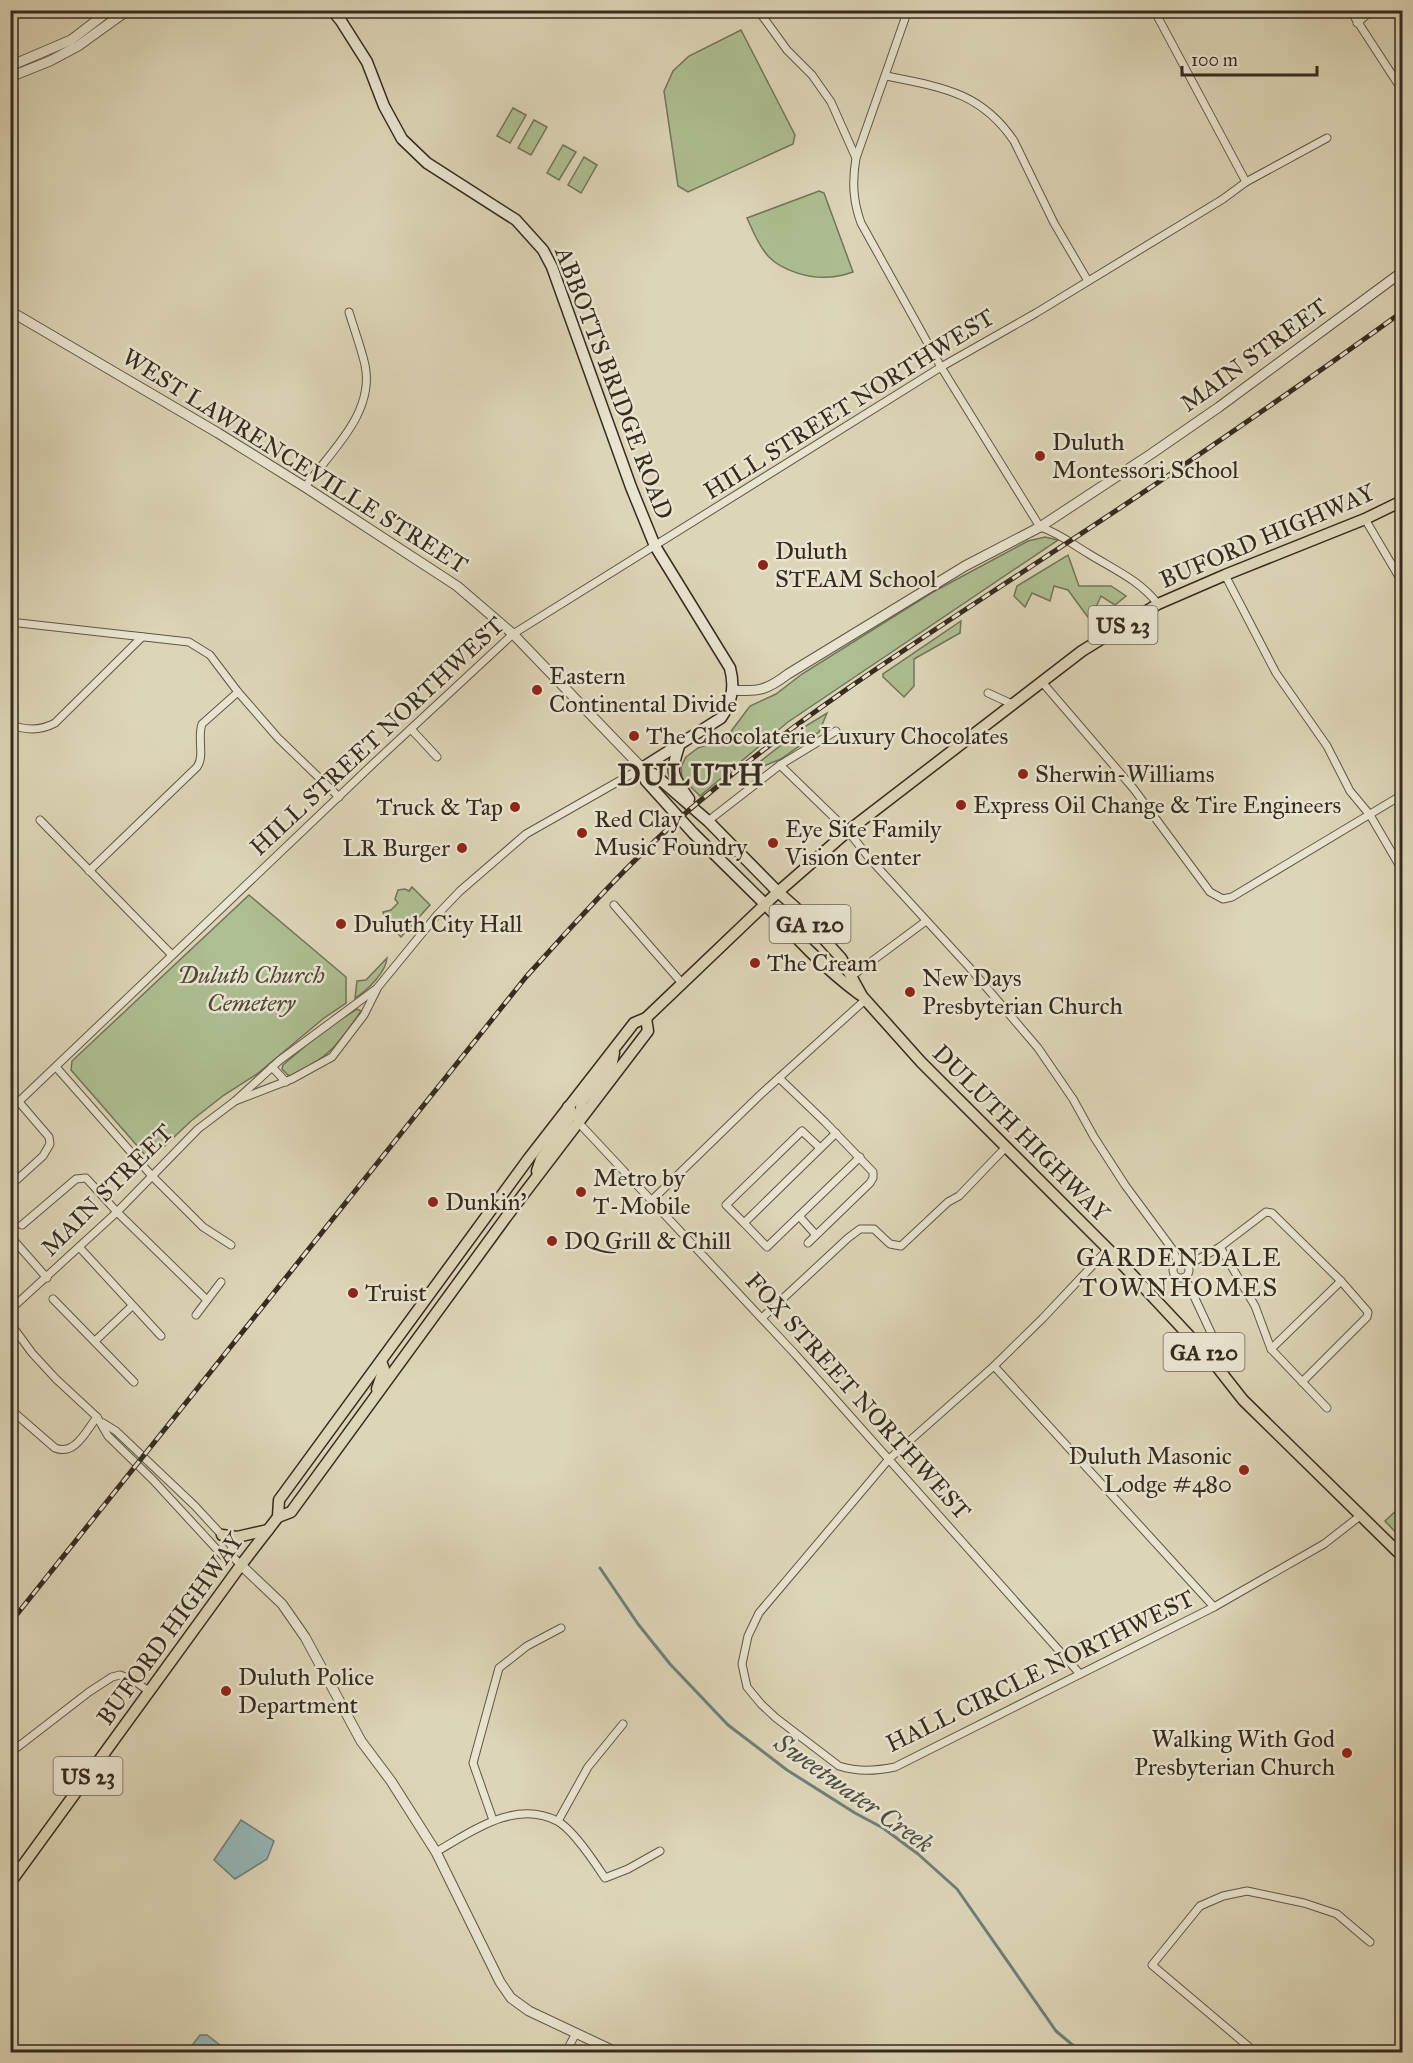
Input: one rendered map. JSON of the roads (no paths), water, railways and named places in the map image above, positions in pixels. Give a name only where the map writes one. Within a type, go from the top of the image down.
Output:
[{"type":"main road","name":"ABBOTTS BRIDGE ROAD","points":[[332,10],[367,62],[384,106],[402,139],[427,163],[516,220],[543,249],[552,267],[630,487],[655,546],[724,658],[732,677],[733,690]]},
{"type":"main road","name":"BUFORD HIGHWAY","points":[[278,1517],[279,1500],[568,1107],[634,1023],[646,1018],[681,982],[778,892],[848,831],[1082,651],[1158,604],[1365,519],[1402,501]]},
{"type":"main road","points":[[642,768],[721,718],[727,709],[733,690]]},
{"type":"main road","points":[[679,746],[674,762],[674,777],[693,807]]},
{"type":"main road","name":"WEST LAWRENCEVILLE STREET","points":[[642,768],[656,775],[693,807],[778,892]]},
{"type":"main road","name":"WEST LAWRENCEVILLE STREET","points":[[642,768],[646,781],[720,861],[766,904]]},
{"type":"main road","name":"DULUTH HIGHWAY","points":[[778,892],[795,907],[846,965],[864,998]]},
{"type":"main road","name":"DULUTH HIGHWAY","points":[[766,904],[812,955],[864,998],[921,1062],[1107,1249],[1210,1358],[1243,1400],[1402,1556]]},
{"type":"main road","name":"BUFORD HIGHWAY","points":[[10,1882],[241,1565],[278,1517],[291,1512],[537,1177],[648,1031],[646,1018]]},
{"type":"main road","points":[[578,1122],[582,1101],[611,1066],[614,1050]]},
{"type":"main road","points":[[537,1177],[541,1159],[570,1117],[571,1111],[568,1107]]},
{"type":"main road","points":[[444,1303],[441,1292],[463,1261],[464,1248]]},
{"type":"main road","points":[[375,1398],[384,1369],[381,1361]]},
{"type":"main road","points":[[222,1534],[237,1537],[268,1530]]},
{"type":"street","points":[[10,66],[70,40],[110,10]]},
{"type":"street","points":[[10,76],[50,61],[78,46],[128,10]]},
{"type":"street","points":[[758,10],[787,50],[813,75],[831,102],[856,158]]},
{"type":"street","points":[[908,10],[856,158],[854,205],[861,223],[941,367],[1040,527],[1057,532],[1133,580],[1145,588],[1158,604]]},
{"type":"street","points":[[1154,10],[1246,182],[1327,138]]},
{"type":"street","points":[[1350,10],[1402,90]]},
{"type":"street","points":[[1357,23],[1372,10]]},
{"type":"street","points":[[886,76],[943,88],[986,108],[1014,141],[1054,223],[1088,280]]},
{"type":"street","name":"HILL STREET NORTHWEST","points":[[10,1110],[513,634],[941,367],[1223,199],[1246,182]]},
{"type":"street","name":"MAIN STREET","points":[[733,690],[759,691],[773,686],[788,674],[965,566],[1040,527],[1219,407],[1402,272]]},
{"type":"street","name":"WEST LAWRENCEVILLE STREET","points":[[10,311],[218,433],[435,570],[481,605],[513,634],[642,768]]},
{"type":"street","points":[[305,487],[350,429],[365,400],[367,390],[365,364],[349,312]]},
{"type":"street","points":[[1365,519],[1402,582]]},
{"type":"street","points":[[1225,575],[1276,673],[1327,746],[1350,791],[1370,815],[1402,870]]},
{"type":"street","points":[[10,622],[189,642],[210,655],[278,738],[339,797]]},
{"type":"street","points":[[10,724],[34,730],[44,729],[55,723],[142,637]]},
{"type":"street","points":[[1042,682],[1133,788],[1210,892],[1223,899],[1232,897],[1402,795]]},
{"type":"street","points":[[89,871],[197,767],[200,763],[199,732],[202,724],[238,692]]},
{"type":"street","points":[[988,693],[1012,704]]},
{"type":"street","points":[[411,729],[437,757]]},
{"type":"street","points":[[708,821],[780,765],[836,730]]},
{"type":"street","points":[[780,765],[848,831],[1038,1048],[1073,1099],[1125,1185],[1173,1250],[1178,1263]]},
{"type":"street","points":[[378,987],[444,907],[526,834],[642,768]]},
{"type":"street","points":[[40,820],[172,955]]},
{"type":"street","points":[[614,904],[681,982]]},
{"type":"street","points":[[852,976],[926,921]]},
{"type":"street","name":"MAIN STREET","points":[[234,1101],[286,1082],[332,1057],[364,1015],[378,987]]},
{"type":"street","name":"MAIN STREET","points":[[10,1310],[80,1248],[198,1129],[321,1028],[378,987]]},
{"type":"street","points":[[651,1200],[864,998]]},
{"type":"street","points":[[56,1067],[152,1176],[203,1227],[231,1245]]},
{"type":"street","points":[[272,1067],[286,1082]]},
{"type":"street","points":[[779,1078],[873,1172],[870,1183],[808,1243]]},
{"type":"street","points":[[10,1186],[43,1156],[50,1144],[49,1137],[19,1102]]},
{"type":"street","name":"FOX STREET NORTHWEST","points":[[578,1122],[762,1318],[1080,1674]]},
{"type":"street","points":[[820,1148],[802,1131],[726,1205],[767,1247],[860,1157]]},
{"type":"street","points":[[744,1223],[836,1133]]},
{"type":"street","points":[[762,1318],[860,1229],[874,1229],[890,1244],[901,1246],[948,1202],[959,1196],[1006,1147]]},
{"type":"street","points":[[22,1225],[75,1179],[86,1178],[117,1212],[207,1299]]},
{"type":"street","points":[[1188,1265],[1220,1246],[1266,1212],[1272,1214],[1341,1281],[1368,1312],[1367,1317],[1302,1382]]},
{"type":"street","points":[[799,1216],[816,1235]]},
{"type":"street","points":[[10,1236],[47,1278]]},
{"type":"street","points":[[1220,1246],[1255,1306],[1271,1349],[1327,1408]]},
{"type":"street","points":[[80,1248],[161,1336]]},
{"type":"street","name":"HALL CIRCLE NORTHWEST","points":[[1107,1249],[1043,1318],[994,1366],[889,1459],[759,1613],[748,1636],[742,1664],[747,1687],[760,1704],[839,1766],[851,1770],[895,1767],[1214,1607],[1324,1544],[1360,1516]]},
{"type":"street","points":[[1184,1262],[1188,1265],[1189,1272],[1185,1277],[1175,1275],[1173,1268],[1178,1263],[1184,1262]]},
{"type":"street","points":[[1185,1277],[1213,1337],[1210,1358]]},
{"type":"street","points":[[1271,1349],[1341,1281]]},
{"type":"street","points":[[196,1315],[221,1282]]},
{"type":"street","points":[[52,1299],[134,1382]]},
{"type":"street","points":[[94,1341],[132,1306]]},
{"type":"street","points":[[10,1323],[50,1373],[100,1420],[116,1431],[195,1506],[231,1545],[232,1556],[282,1604],[305,1637],[361,1741],[397,1791],[436,1852],[500,1982],[511,1998],[529,2011],[616,2052]]},
{"type":"street","points":[[994,1366],[1214,1607]]},
{"type":"street","points":[[10,1409],[54,1449],[61,1451],[74,1448],[100,1420]]},
{"type":"street","points":[[100,1420],[108,1436],[153,1480],[211,1544],[223,1556],[232,1556]]},
{"type":"street","points":[[493,1820],[473,1763],[499,1668],[526,1646],[561,1628]]},
{"type":"street","points":[[10,1753],[112,1677],[120,1675],[133,1680],[150,1692]]},
{"type":"street","points":[[558,1821],[588,1767],[623,1724]]},
{"type":"street","points":[[436,1852],[493,1820],[510,1815],[526,1814],[558,1821],[582,1846],[605,1878],[628,1869],[660,1851]]},
{"type":"street","points":[[1255,2052],[1152,1965],[1200,1906],[1223,1896],[1247,1891],[1281,1898],[1337,1914],[1370,1942]]},
{"type":"street","points":[[566,2052],[576,2032]]},
{"type":"water","points":[[241,1820],[274,1841],[267,1859],[235,1879],[214,1860]]},
{"type":"water","points":[[200,2035],[207,2035],[229,2052],[187,2052]]},
{"type":"waterway","name":"Sweetwater Creek","points":[[600,1568],[638,1624],[670,1664],[728,1725],[787,1770],[883,1828],[918,1854],[957,1889],[1056,2031],[1081,2052]]},
{"type":"railway","points":[[10,1623],[526,977],[654,841],[742,766],[828,702],[1184,465],[1402,312]]},
{"type":"place","name":"Duluth Montessori School","points":[[1040,456]]},
{"type":"place","name":"Duluth STEAM School","points":[[763,565]]},
{"type":"place","name":"Eastern Continental Divide","points":[[537,690]]},
{"type":"place","name":"The Chocolaterie Luxury Chocolates","points":[[634,736]]},
{"type":"place","name":"Sherwin-Williams","points":[[1023,774]]},
{"type":"place","name":"Express Oil Change & Tire Engineers","points":[[961,805]]},
{"type":"place","name":"Truck & Tap","points":[[515,807]]},
{"type":"place","name":"Red Clay Music Foundry","points":[[582,833]]},
{"type":"place","name":"Eye Site Family Vision Center","points":[[773,843]]},
{"type":"place","name":"LR Burger","points":[[462,848]]},
{"type":"place","name":"Duluth City Hall","points":[[341,924]]},
{"type":"place","name":"The Cream","points":[[755,963]]},
{"type":"place","name":"New Days Presbyterian Church","points":[[910,992]]},
{"type":"place","name":"Metro by T-Mobile","points":[[581,1192]]},
{"type":"place","name":"Dunkin'","points":[[433,1202]]},
{"type":"place","name":"DQ Grill & Chill","points":[[552,1241]]},
{"type":"place","name":"Truist","points":[[353,1293]]},
{"type":"place","name":"Duluth Masonic Lodge #480","points":[[1244,1470]]},
{"type":"place","name":"Duluth Police Department","points":[[226,1691]]},
{"type":"place","name":"Walking With God Presbyterian Church","points":[[1347,1753]]},
{"type":"district","name":"DULUTH","points":[[691,775]]},
{"type":"district","name":"GARDENDALE TOWNHOMES","points":[[1179,1272]]},
{"type":"park label","name":"Duluth Church Cemetery","points":[[251,989]]}]
